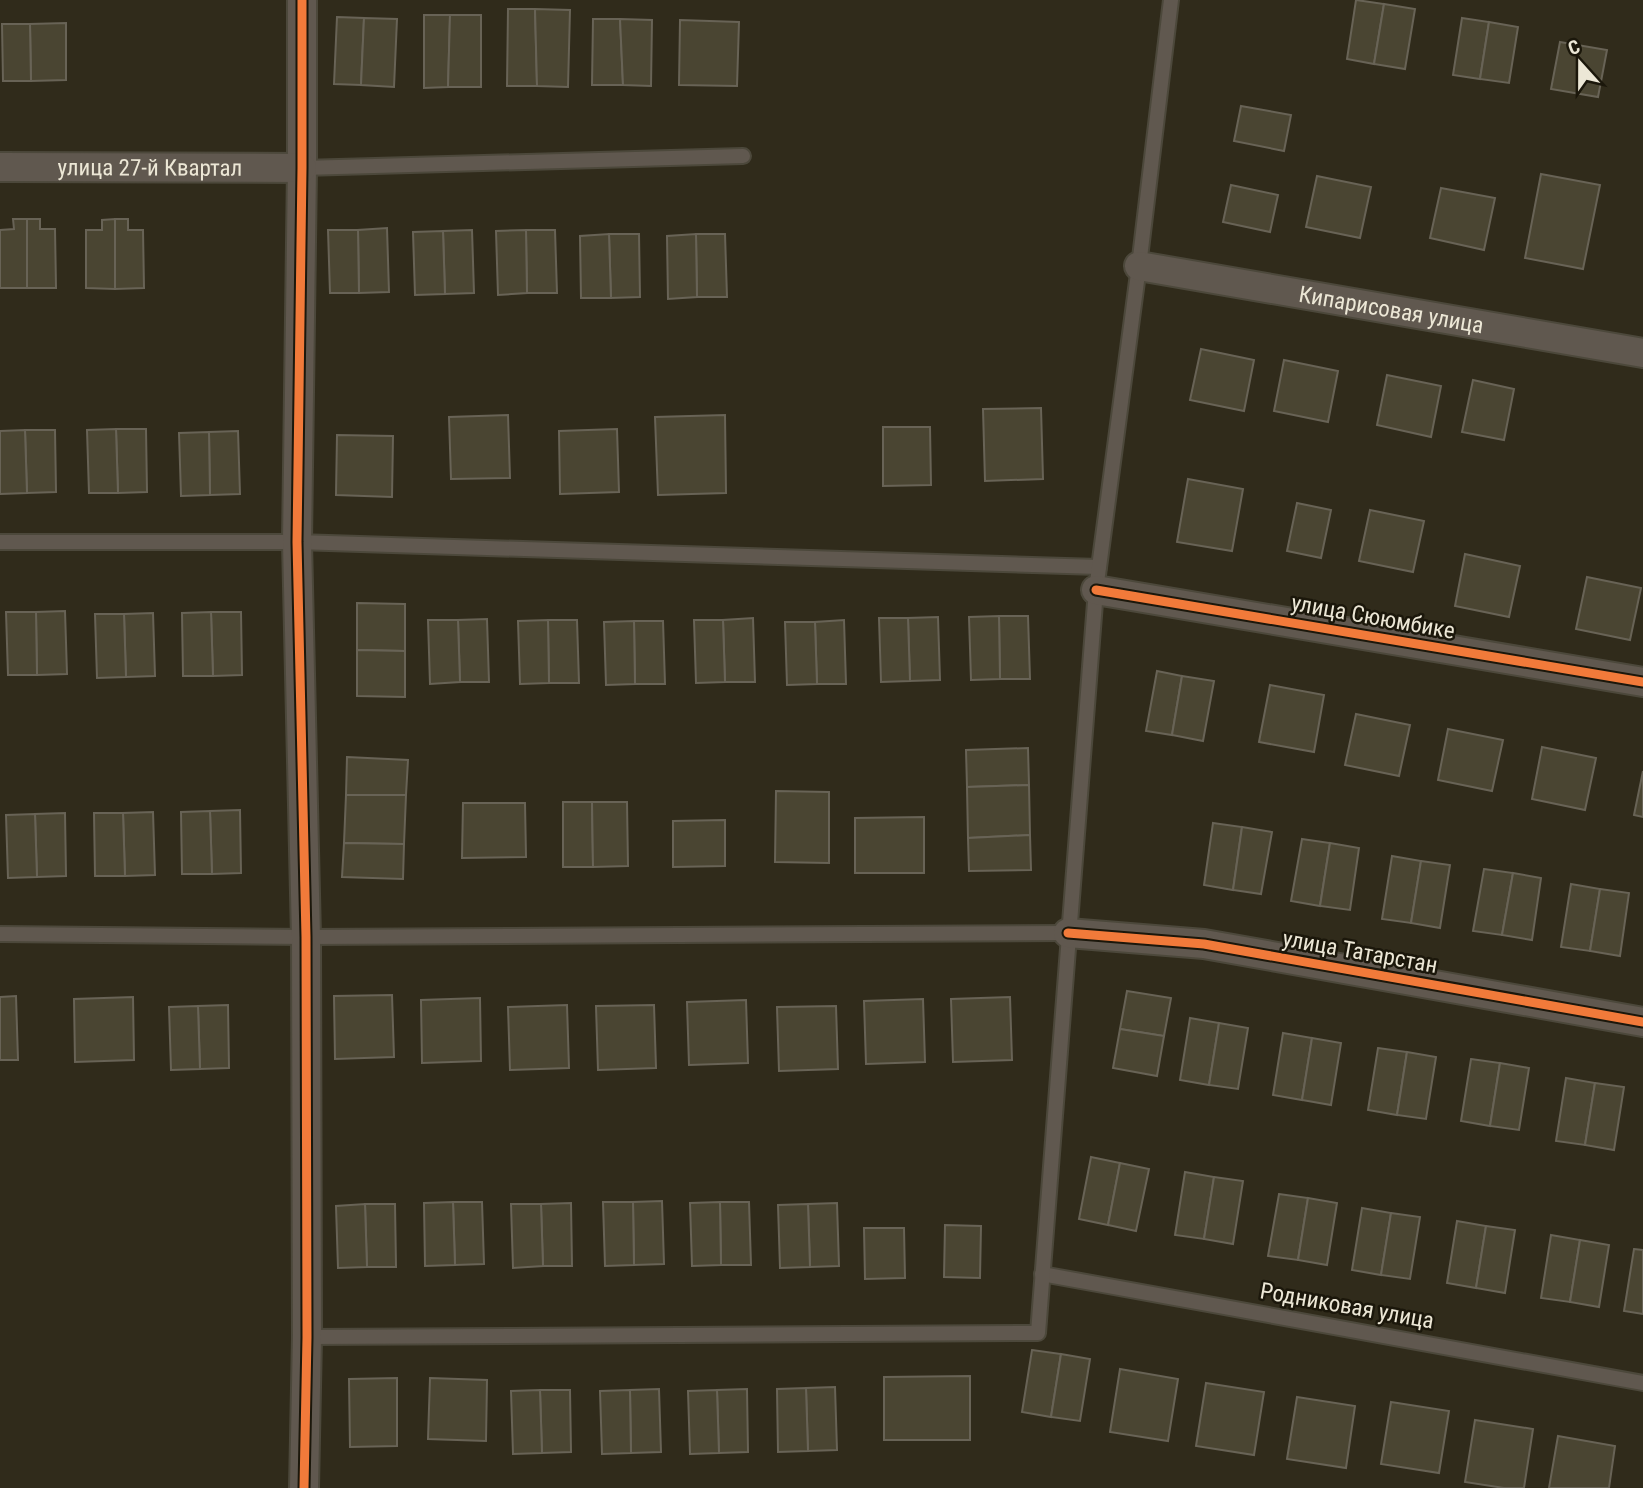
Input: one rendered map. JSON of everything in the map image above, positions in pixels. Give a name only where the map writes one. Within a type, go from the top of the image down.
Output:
[{"type":"street","points":[[302,0],[297,542],[306,937],[307,1337],[303,1488]]},
{"type":"street","name":"улица 27-й Квартал","points":[[0,167],[302,168]]},
{"type":"street","name":"Кипарисовая улица","points":[[1139,266],[1643,353]]},
{"type":"street","name":"улица Сююмбике","points":[[1097,579],[1643,682]]},
{"type":"street","name":"улица Татарстан","points":[[1068,933],[1204,944],[1643,1022]]},
{"type":"lane","points":[[307,1337],[1038,1333],[1097,579],[1171,0]]},
{"type":"lane","points":[[302,168],[743,156]]},
{"type":"lane","points":[[0,542],[297,542],[1097,579]]},
{"type":"lane","points":[[0,934],[306,937],[1068,933]]},
{"type":"lane","name":"Родниковая улица","points":[[1042,1274],[1643,1383]]},
{"type":"building","points":[[1356,0],[1384,4],[1374,64],[1347,59]]},
{"type":"building","points":[[1384,4],[1415,9],[1405,69],[1374,64]]},
{"type":"building","points":[[508,9],[535,9],[537,86],[507,86]]},
{"type":"building","points":[[535,9],[570,10],[568,87],[537,86]]},
{"type":"building","points":[[424,15],[450,15],[448,87],[424,88]]},
{"type":"building","points":[[450,15],[481,15],[481,87],[448,87]]},
{"type":"building","points":[[337,17],[364,18],[361,85],[334,84]]},
{"type":"building","points":[[364,18],[397,19],[394,87],[361,85]]},
{"type":"building","points":[[1462,18],[1489,22],[1480,79],[1453,75]]},
{"type":"building","points":[[593,19],[620,19],[623,85],[592,85]]},
{"type":"building","points":[[620,19],[652,20],[651,86],[623,85]]},
{"type":"building","points":[[680,20],[739,22],[737,86],[679,85]]},
{"type":"building","points":[[1489,22],[1518,27],[1509,83],[1480,79]]},
{"type":"building","points":[[66,23],[66,80],[31,81],[30,24]]},
{"type":"building","points":[[2,24],[30,24],[31,81],[3,81]]},
{"type":"building","points":[[1560,42],[1607,50],[1598,97],[1551,89]]},
{"type":"building","points":[[1241,106],[1291,115],[1284,151],[1234,141]]},
{"type":"building","points":[[1541,174],[1600,185],[1583,269],[1525,258]]},
{"type":"building","points":[[1317,176],[1371,187],[1360,238],[1306,227]]},
{"type":"building","points":[[1231,185],[1278,195],[1270,232],[1223,222]]},
{"type":"building","points":[[1441,188],[1495,198],[1484,250],[1430,238]]},
{"type":"building","points":[[13,219],[27,219],[27,288],[0,288],[0,230],[14,229]]},
{"type":"building","points":[[27,219],[40,219],[40,229],[55,229],[56,288],[27,288]]},
{"type":"building","points":[[115,219],[128,219],[128,230],[143,230],[144,288],[115,289]]},
{"type":"building","points":[[115,219],[115,289],[86,288],[86,230],[102,230],[102,220]]},
{"type":"building","points":[[387,228],[389,292],[359,293],[358,230]]},
{"type":"building","points":[[328,230],[358,230],[359,293],[330,293]]},
{"type":"building","points":[[472,230],[474,293],[445,294],[443,231]]},
{"type":"building","points":[[526,230],[555,230],[557,293],[527,293]]},
{"type":"building","points":[[526,230],[527,293],[498,295],[496,231]]},
{"type":"building","points":[[443,231],[445,294],[415,295],[413,232]]},
{"type":"building","points":[[609,234],[639,234],[640,297],[611,298]]},
{"type":"building","points":[[609,234],[611,298],[581,298],[580,236]]},
{"type":"building","points":[[696,234],[725,234],[727,297],[697,297]]},
{"type":"building","points":[[696,234],[697,297],[668,299],[667,236]]},
{"type":"building","points":[[1201,349],[1254,360],[1244,411],[1190,400]]},
{"type":"building","points":[[1284,360],[1338,371],[1328,422],[1274,411]]},
{"type":"building","points":[[1387,375],[1441,386],[1431,437],[1377,425]]},
{"type":"building","points":[[1473,380],[1514,389],[1504,440],[1462,432]]},
{"type":"building","points":[[1041,408],[1043,479],[985,481],[983,409]]},
{"type":"building","points":[[508,415],[510,478],[451,479],[449,417]]},
{"type":"building","points":[[725,415],[726,493],[658,495],[655,417]]},
{"type":"building","points":[[883,427],[930,427],[931,485],[883,486]]},
{"type":"building","points":[[116,429],[146,429],[147,492],[118,493]]},
{"type":"building","points":[[116,429],[118,493],[89,493],[87,430]]},
{"type":"building","points":[[617,429],[619,492],[560,494],[559,431]]},
{"type":"building","points":[[25,430],[55,430],[56,492],[27,493]]},
{"type":"building","points":[[25,430],[27,493],[0,494],[0,431]]},
{"type":"building","points":[[238,431],[240,494],[210,495],[209,432]]},
{"type":"building","points":[[209,432],[210,495],[181,496],[179,433]]},
{"type":"building","points":[[337,435],[393,436],[392,497],[336,495]]},
{"type":"building","points":[[1188,479],[1243,489],[1232,551],[1177,542]]},
{"type":"building","points":[[1297,503],[1331,510],[1321,558],[1287,551]]},
{"type":"building","points":[[1370,510],[1424,521],[1413,572],[1359,561]]},
{"type":"building","points":[[1465,554],[1520,566],[1509,617],[1455,606]]},
{"type":"building","points":[[1587,577],[1641,588],[1630,640],[1576,629]]},
{"type":"building","points":[[357,603],[405,604],[405,651],[357,650]]},
{"type":"building","points":[[65,611],[67,674],[37,675],[36,612]]},
{"type":"building","points":[[6,612],[36,612],[37,675],[8,675]]},
{"type":"building","points":[[211,612],[241,612],[242,675],[213,676]]},
{"type":"building","points":[[211,612],[213,676],[183,676],[182,613]]},
{"type":"building","points":[[153,613],[155,676],[126,677],[124,614]]},
{"type":"building","points":[[95,614],[124,614],[126,677],[97,678]]},
{"type":"building","points":[[999,616],[1028,616],[1030,679],[1000,679]]},
{"type":"building","points":[[999,616],[1000,679],[971,680],[969,617]]},
{"type":"building","points":[[938,617],[940,680],[910,681],[908,618]]},
{"type":"building","points":[[753,618],[755,682],[725,682],[723,620]]},
{"type":"building","points":[[879,618],[908,618],[910,681],[881,682]]},
{"type":"building","points":[[487,619],[489,682],[460,682],[458,620]]},
{"type":"building","points":[[428,620],[458,620],[460,682],[430,684]]},
{"type":"building","points":[[548,620],[577,620],[579,683],[549,683]]},
{"type":"building","points":[[548,620],[549,683],[520,684],[518,621]]},
{"type":"building","points":[[694,620],[723,620],[725,682],[696,683]]},
{"type":"building","points":[[844,620],[846,684],[817,684],[815,622]]},
{"type":"building","points":[[634,621],[663,621],[665,684],[635,684]]},
{"type":"building","points":[[634,621],[635,684],[606,685],[604,622]]},
{"type":"building","points":[[785,622],[815,622],[817,684],[787,685]]},
{"type":"building","points":[[357,650],[405,651],[405,697],[357,696]]},
{"type":"building","points":[[1157,671],[1182,676],[1172,735],[1146,731]]},
{"type":"building","points":[[1182,676],[1214,681],[1203,741],[1172,735]]},
{"type":"building","points":[[1270,685],[1324,695],[1314,752],[1259,742]]},
{"type":"building","points":[[1356,714],[1410,725],[1399,776],[1345,765]]},
{"type":"building","points":[[1448,729],[1503,740],[1492,791],[1438,780]]},
{"type":"building","points":[[1542,747],[1596,758],[1585,810],[1532,799]]},
{"type":"building","points":[[1028,748],[1029,785],[967,787],[966,750]]},
{"type":"building","points":[[347,757],[408,760],[406,795],[346,795]]},
{"type":"building","points":[[1643,771],[1643,817],[1634,815]]},
{"type":"building","points":[[1029,785],[1030,835],[968,838],[967,787]]},
{"type":"building","points":[[776,791],[829,792],[829,863],[775,862]]},
{"type":"building","points":[[346,795],[406,795],[404,844],[344,843]]},
{"type":"building","points":[[563,802],[592,802],[593,867],[563,867]]},
{"type":"building","points":[[592,802],[627,802],[628,866],[593,867]]},
{"type":"building","points":[[463,803],[525,803],[526,857],[462,858]]},
{"type":"building","points":[[240,810],[241,873],[212,874],[210,811]]},
{"type":"building","points":[[210,811],[212,874],[182,874],[181,812]]},
{"type":"building","points":[[153,812],[155,875],[125,876],[123,813]]},
{"type":"building","points":[[65,813],[66,876],[37,877],[35,814]]},
{"type":"building","points":[[94,813],[123,813],[125,876],[95,876]]},
{"type":"building","points":[[35,814],[37,877],[8,878],[6,815]]},
{"type":"building","points":[[924,817],[924,873],[855,873],[855,818]]},
{"type":"building","points":[[725,820],[725,866],[673,867],[673,821]]},
{"type":"building","points":[[1213,823],[1242,827],[1233,890],[1204,885]]},
{"type":"building","points":[[1242,827],[1272,832],[1261,894],[1233,890]]},
{"type":"building","points":[[1030,835],[1031,870],[969,871],[968,838]]},
{"type":"building","points":[[1302,839],[1330,843],[1320,906],[1291,901]]},
{"type":"building","points":[[344,843],[404,844],[403,879],[342,877]]},
{"type":"building","points":[[1330,843],[1359,848],[1350,910],[1320,906]]},
{"type":"building","points":[[1392,856],[1421,861],[1411,923],[1382,919]]},
{"type":"building","points":[[1421,861],[1450,865],[1440,928],[1411,923]]},
{"type":"building","points":[[1484,869],[1513,873],[1502,935],[1473,931]]},
{"type":"building","points":[[1513,873],[1541,878],[1532,940],[1502,935]]},
{"type":"building","points":[[1571,884],[1600,889],[1590,951],[1561,947]]},
{"type":"building","points":[[1600,889],[1629,893],[1620,956],[1590,951]]},
{"type":"building","points":[[1127,991],[1171,998],[1164,1036],[1120,1029]]},
{"type":"building","points":[[392,995],[394,1057],[335,1059],[334,996]]},
{"type":"building","points":[[16,996],[18,1060],[0,1060],[0,997]]},
{"type":"building","points":[[133,997],[134,1060],[75,1062],[74,999]]},
{"type":"building","points":[[1010,997],[1012,1060],[953,1062],[951,999]]},
{"type":"building","points":[[480,998],[481,1061],[422,1063],[421,1000]]},
{"type":"building","points":[[923,999],[925,1062],[866,1064],[864,1001]]},
{"type":"building","points":[[746,1000],[748,1063],[689,1065],[687,1002]]},
{"type":"building","points":[[228,1005],[229,1068],[200,1069],[198,1006]]},
{"type":"building","points":[[567,1005],[569,1068],[510,1070],[508,1007]]},
{"type":"building","points":[[654,1005],[656,1068],[598,1070],[596,1006]]},
{"type":"building","points":[[198,1006],[200,1069],[171,1070],[169,1007]]},
{"type":"building","points":[[836,1006],[838,1069],[779,1071],[777,1007]]},
{"type":"building","points":[[1190,1018],[1219,1023],[1209,1085],[1180,1080]]},
{"type":"building","points":[[1219,1023],[1248,1028],[1238,1089],[1209,1085]]},
{"type":"building","points":[[1120,1029],[1164,1036],[1157,1076],[1113,1068]]},
{"type":"building","points":[[1283,1033],[1312,1038],[1302,1100],[1273,1095]]},
{"type":"building","points":[[1312,1038],[1341,1043],[1331,1105],[1302,1100]]},
{"type":"building","points":[[1378,1048],[1407,1052],[1397,1115],[1368,1110]]},
{"type":"building","points":[[1407,1052],[1436,1057],[1426,1119],[1397,1115]]},
{"type":"building","points":[[1471,1059],[1500,1063],[1490,1126],[1461,1121]]},
{"type":"building","points":[[1500,1063],[1529,1068],[1519,1130],[1490,1126]]},
{"type":"building","points":[[1566,1078],[1595,1083],[1585,1145],[1556,1141]]},
{"type":"building","points":[[1595,1083],[1624,1087],[1614,1150],[1585,1145]]},
{"type":"building","points":[[1091,1157],[1120,1163],[1108,1225],[1079,1219]]},
{"type":"building","points":[[1120,1163],[1149,1169],[1136,1231],[1108,1225]]},
{"type":"building","points":[[1185,1172],[1214,1177],[1204,1239],[1175,1235]]},
{"type":"building","points":[[1214,1177],[1243,1181],[1233,1244],[1204,1239]]},
{"type":"building","points":[[1279,1194],[1308,1198],[1298,1260],[1268,1256]]},
{"type":"building","points":[[1308,1198],[1337,1203],[1327,1265],[1298,1260]]},
{"type":"building","points":[[662,1201],[664,1264],[634,1265],[633,1202]]},
{"type":"building","points":[[453,1202],[482,1202],[484,1264],[455,1265]]},
{"type":"building","points":[[453,1202],[455,1265],[425,1266],[424,1203]]},
{"type":"building","points":[[603,1202],[633,1202],[634,1265],[605,1266]]},
{"type":"building","points":[[720,1202],[749,1202],[751,1265],[721,1265]]},
{"type":"building","points":[[720,1202],[721,1265],[692,1266],[690,1203]]},
{"type":"building","points":[[571,1203],[572,1266],[543,1266],[541,1204]]},
{"type":"building","points":[[837,1203],[839,1266],[810,1267],[808,1204]]},
{"type":"building","points":[[365,1204],[395,1204],[396,1267],[367,1267]]},
{"type":"building","points":[[365,1204],[367,1267],[338,1268],[336,1206]]},
{"type":"building","points":[[511,1204],[541,1204],[543,1266],[513,1268]]},
{"type":"building","points":[[808,1204],[810,1267],[780,1268],[778,1205]]},
{"type":"building","points":[[1362,1208],[1391,1213],[1381,1275],[1352,1270]]},
{"type":"building","points":[[1391,1213],[1420,1217],[1410,1279],[1381,1275]]},
{"type":"building","points":[[1457,1221],[1486,1226],[1476,1288],[1447,1283]]},
{"type":"building","points":[[945,1225],[981,1226],[980,1278],[944,1277]]},
{"type":"building","points":[[1486,1226],[1515,1230],[1505,1293],[1476,1288]]},
{"type":"building","points":[[864,1228],[904,1228],[905,1278],[865,1279]]},
{"type":"building","points":[[1551,1235],[1580,1240],[1570,1302],[1541,1298]]},
{"type":"building","points":[[1580,1240],[1609,1245],[1599,1307],[1570,1302]]},
{"type":"building","points":[[1634,1249],[1643,1250],[1643,1314],[1624,1311]]},
{"type":"building","points":[[1032,1350],[1061,1354],[1051,1417],[1022,1412]]},
{"type":"building","points":[[1061,1354],[1090,1359],[1080,1421],[1051,1417]]},
{"type":"building","points":[[1120,1369],[1178,1379],[1168,1441],[1110,1432]]},
{"type":"building","points":[[970,1376],[970,1440],[884,1440],[884,1377]]},
{"type":"building","points":[[397,1378],[397,1446],[350,1447],[349,1379]]},
{"type":"building","points":[[430,1378],[487,1380],[486,1441],[428,1439]]},
{"type":"building","points":[[1206,1383],[1264,1392],[1254,1455],[1196,1446]]},
{"type":"building","points":[[835,1387],[837,1450],[808,1451],[806,1388]]},
{"type":"building","points":[[806,1388],[808,1451],[778,1452],[777,1389]]},
{"type":"building","points":[[659,1389],[661,1452],[631,1453],[630,1390]]},
{"type":"building","points":[[747,1389],[748,1452],[719,1453],[717,1390]]},
{"type":"building","points":[[540,1390],[570,1390],[571,1452],[542,1453]]},
{"type":"building","points":[[540,1390],[542,1453],[513,1454],[511,1391]]},
{"type":"building","points":[[630,1390],[631,1453],[602,1454],[600,1391]]},
{"type":"building","points":[[717,1390],[719,1453],[690,1454],[688,1391]]},
{"type":"building","points":[[1297,1397],[1355,1406],[1346,1468],[1287,1459]]},
{"type":"building","points":[[1391,1402],[1449,1411],[1439,1473],[1381,1464]]},
{"type":"building","points":[[1475,1420],[1533,1429],[1524,1488],[1465,1482]]},
{"type":"building","points":[[1558,1436],[1615,1446],[1609,1488],[1549,1488]]},
{"type":"cycle path","points":[[302,0],[297,542],[306,937],[307,1337],[304,1488]]},
{"type":"cycle path","points":[[1096,590],[1643,682]]},
{"type":"cycle path","points":[[1068,933],[1204,944],[1643,1022]]}]
